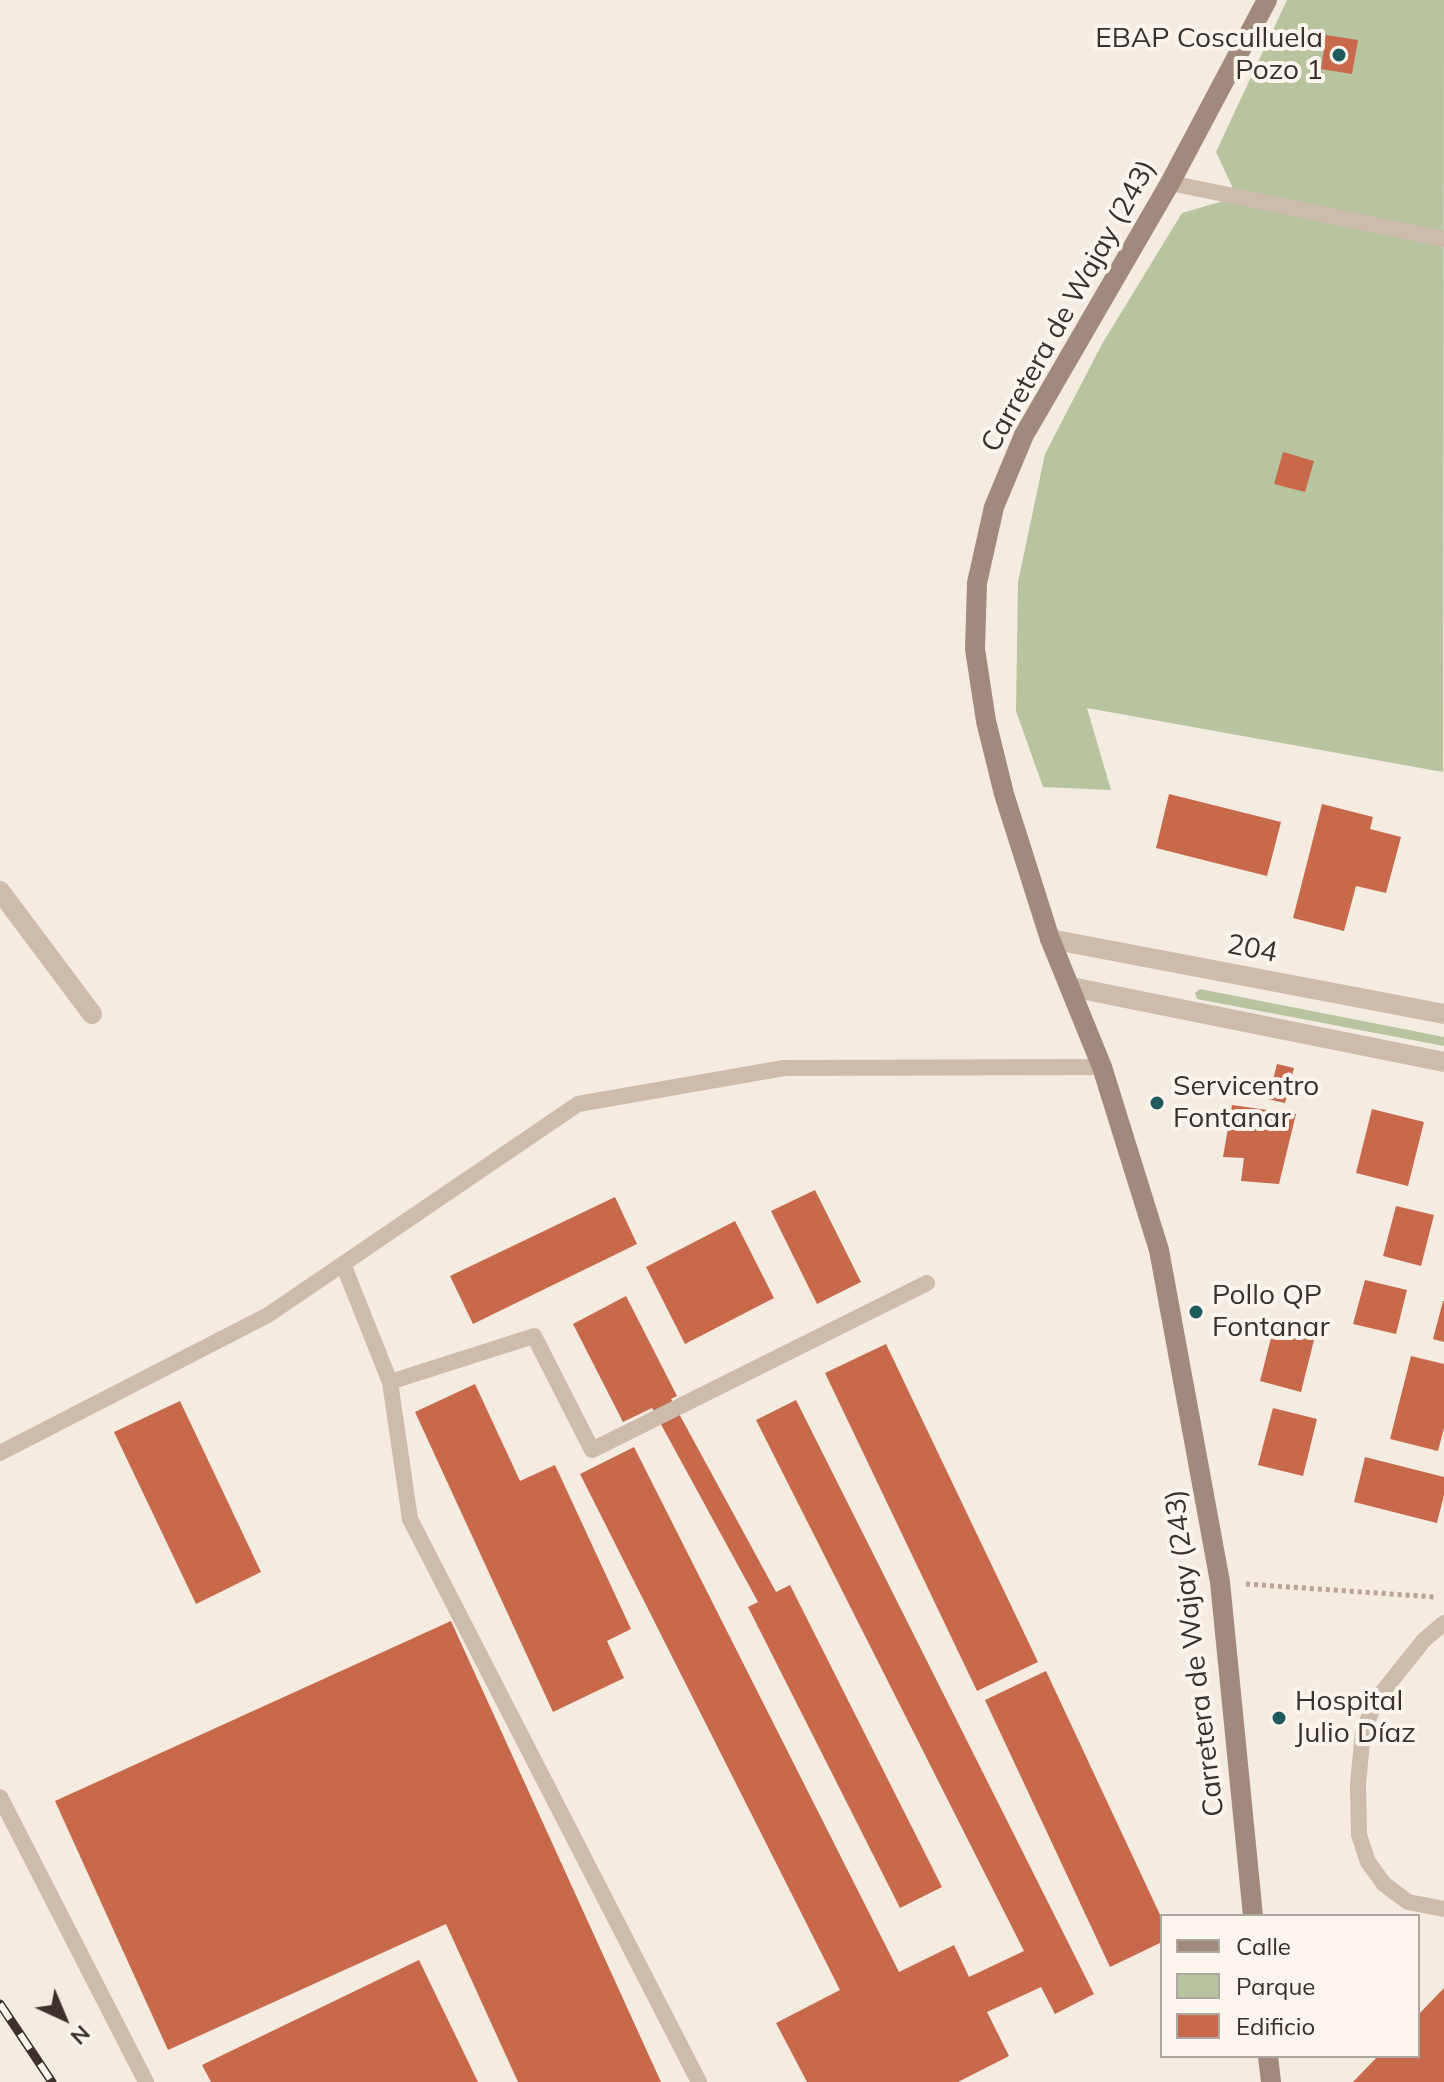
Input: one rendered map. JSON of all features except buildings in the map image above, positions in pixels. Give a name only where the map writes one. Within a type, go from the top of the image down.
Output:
[{"type":"main road","name":"Carretera de Wajay (243)","points":[[1253,1914],[1220,1582],[1159,1250],[1102,1067],[1050,939],[1004,794],[986,721],[975,649],[977,583],[994,507],[1024,435],[1170,183],[1267,0]]},
{"type":"main road","points":[[1268,2058],[1271,2082]]},
{"type":"street","points":[[0,891],[92,1014]]},
{"type":"street","name":"204","points":[[1050,939],[1444,1014]]},
{"type":"street","points":[[1071,987],[1444,1062]]},
{"type":"lane","points":[[1170,183],[1444,239]]},
{"type":"lane","points":[[0,1453],[268,1315],[578,1104],[784,1068],[1102,1067]]},
{"type":"lane","points":[[343,1264],[390,1382],[410,1519],[699,2082]]},
{"type":"lane","points":[[390,1382],[534,1336],[592,1450],[927,1283]]},
{"type":"lane","points":[[1444,1623],[1407,1659],[1376,1700],[1363,1732],[1358,1784],[1359,1835],[1368,1862],[1384,1884],[1408,1902],[1444,1909]]},
{"type":"lane","points":[[0,1797],[146,2082]]},
{"type":"path","points":[[1220,1582],[1444,1598]]},
{"type":"green space","points":[[1287,0],[1444,0],[1443,772],[1087,708],[1111,790],[1043,787],[1016,711],[1018,582],[1045,454],[1102,344],[1182,213],[1237,197],[1216,152]]},
{"type":"green space","points":[[1200,989],[1444,1037],[1444,1046],[1197,999],[1195,993]]},
{"type":"railway","points":[[0,2004],[52,2082]]},
{"type":"place","name":"EBAP Cosculluela Pozo 1","points":[[1339,55]]},
{"type":"place","name":"Servicentro Fontanar","points":[[1157,1103]]},
{"type":"place","name":"Pollo QP Fontanar","points":[[1196,1312]]},
{"type":"place","name":"Hospital Julio Díaz","points":[[1279,1718]]}]
